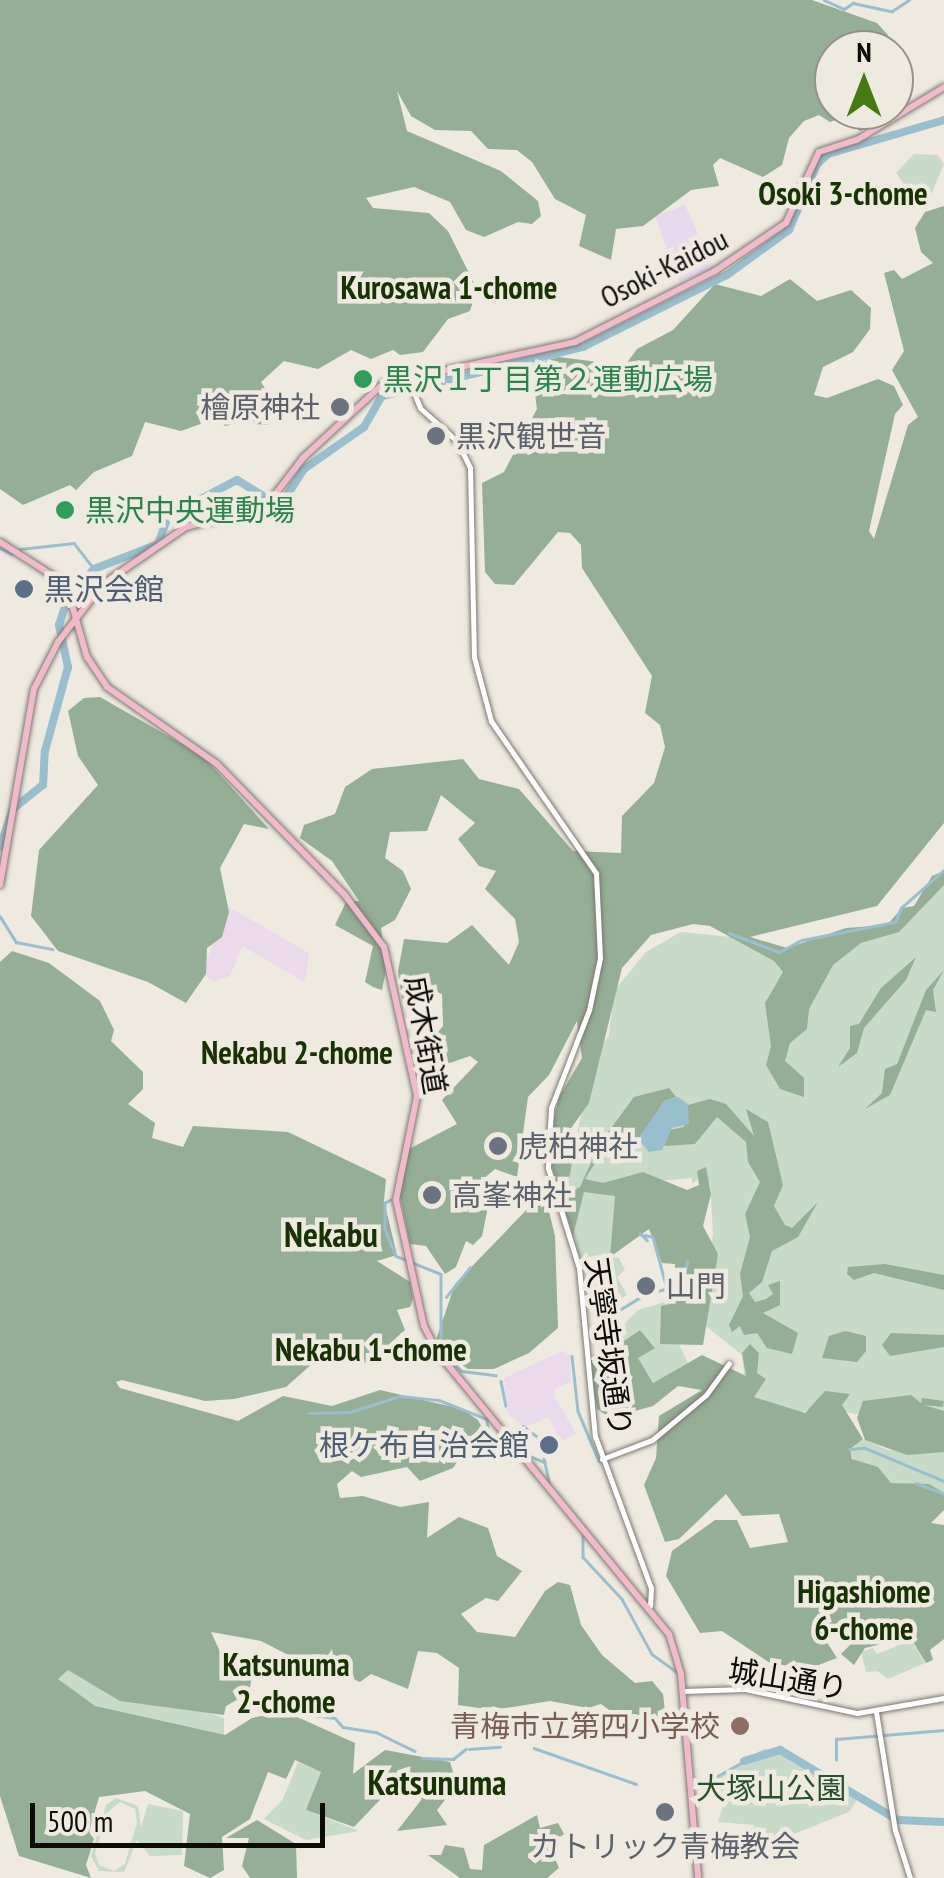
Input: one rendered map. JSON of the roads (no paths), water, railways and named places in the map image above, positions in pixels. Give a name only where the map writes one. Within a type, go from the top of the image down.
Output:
[{"type":"main road","name":"Osoki-Kaidou","points":[[79,611],[106,581],[156,553],[182,529],[270,502],[298,464],[374,390],[575,342],[716,272],[786,222],[818,154],[858,140],[944,87]]},
{"type":"main road","name":"成木街道","points":[[0,542],[72,594],[79,611],[80,632],[106,688],[217,764],[380,940],[417,1096],[396,1200],[422,1319],[438,1353],[650,1606],[674,1643],[683,1692],[698,1878]]},
{"type":"main road","points":[[0,885],[17,807],[34,689],[79,611]]},
{"type":"main road","points":[[63,634],[80,632]]},
{"type":"street","name":"天寧寺坂通り","points":[[409,382],[423,412],[461,446],[470,468],[474,656],[491,721],[579,841],[598,882],[597,977],[547,1132],[551,1193],[578,1268],[584,1353],[602,1459],[650,1588],[650,1606]]},
{"type":"street","points":[[602,1459],[652,1440],[706,1395],[728,1362]]},
{"type":"street","name":"城山通り","points":[[683,1692],[745,1689],[840,1712],[876,1712],[944,1698]]},
{"type":"street","points":[[876,1712],[893,1822],[910,1878]]},
{"type":"water","points":[[678,1097],[688,1104],[689,1124],[672,1128],[662,1150],[649,1152],[638,1139],[664,1101]]},
{"type":"waterway","points":[[824,0],[844,9],[853,3],[892,11],[909,0]]},
{"type":"waterway","points":[[0,847],[13,809],[43,785],[45,751],[68,667],[59,625],[68,598],[94,569],[158,544],[168,516],[237,480],[280,506],[304,469],[364,427],[382,396],[583,347],[727,275],[789,230],[817,164],[828,154],[944,120]]},
{"type":"waterway","points":[[20,549],[74,543],[94,569]]},
{"type":"waterway","points":[[0,548],[12,554]]},
{"type":"waterway","points":[[729,933],[779,952],[802,940],[895,922],[901,908],[944,870]]},
{"type":"waterway","points":[[0,916],[16,942],[52,949]]},
{"type":"waterway","points":[[391,1200],[385,1203],[385,1229],[396,1256],[441,1274],[441,1351],[462,1371],[496,1375]]},
{"type":"waterway","points":[[640,1233],[647,1240]]},
{"type":"waterway","points":[[645,1235],[653,1237],[666,1285]]},
{"type":"waterway","points":[[594,1336],[598,1323],[644,1295],[682,1284],[687,1262]]},
{"type":"waterway","points":[[446,1297],[470,1267]]},
{"type":"waterway","points":[[572,1356],[578,1411],[599,1461]]},
{"type":"waterway","points":[[501,1381],[506,1406]]},
{"type":"waterway","points":[[309,1413],[350,1412],[400,1396],[439,1400],[487,1419],[489,1441],[517,1452]]},
{"type":"waterway","points":[[523,1426],[540,1439],[550,1486]]},
{"type":"waterway","points":[[849,1449],[865,1448],[944,1481]]},
{"type":"waterway","points":[[524,1454],[545,1462]]},
{"type":"waterway","points":[[916,1483],[944,1494]]},
{"type":"waterway","points":[[583,1531],[583,1557],[622,1599],[652,1654],[675,1671]]},
{"type":"waterway","points":[[293,1712],[335,1718],[343,1727],[376,1732],[415,1751]]},
{"type":"waterway","points":[[836,1760],[836,1739],[944,1730]]},
{"type":"waterway","points":[[469,1749],[500,1747]]},
{"type":"waterway","points":[[534,1748],[636,1784]]},
{"type":"waterway","points":[[422,1758],[453,1759],[466,1749]]},
{"type":"waterway","points":[[744,1761],[780,1750],[898,1820],[944,1822]]},
{"type":"waterway","points":[[694,1780],[712,1779],[744,1761]]},
{"type":"place","name":"黒沢１丁目第２運動広場","points":[[363,379]]},
{"type":"place","name":"檜原神社","points":[[340,407]]},
{"type":"place","name":"黒沢観世音","points":[[436,436]]},
{"type":"place","name":"黒沢中央運動場","points":[[65,510]]},
{"type":"place","name":"黒沢会館","points":[[24,589]]},
{"type":"place","name":"虎柏神社","points":[[498,1146]]},
{"type":"place","name":"高峯神社","points":[[432,1195]]},
{"type":"place","name":"山門","points":[[646,1286]]},
{"type":"place","name":"根ケ布自治会館","points":[[549,1445]]},
{"type":"place","name":"青梅市立第四小学校","points":[[740,1726]]},
{"type":"place","name":"カトリック青梅教会","points":[[665,1812]]},
{"type":"district","name":"Osoki 3-chome","points":[[843,193]]},
{"type":"district","name":"Kurosawa 1-chome","points":[[449,287]]},
{"type":"district","name":"Nekabu 2-chome","points":[[297,1052]]},
{"type":"district","name":"Nekabu","points":[[331,1234]]},
{"type":"district","name":"Nekabu 1-chome","points":[[371,1349]]},
{"type":"district","name":"Higashiome 6-chome","points":[[864,1610]]},
{"type":"district","name":"Katsunuma 2-chome","points":[[286,1684]]},
{"type":"district","name":"Katsunuma","points":[[437,1782]]},
{"type":"park label","name":"大塚山公園","points":[[771,1788]]}]
